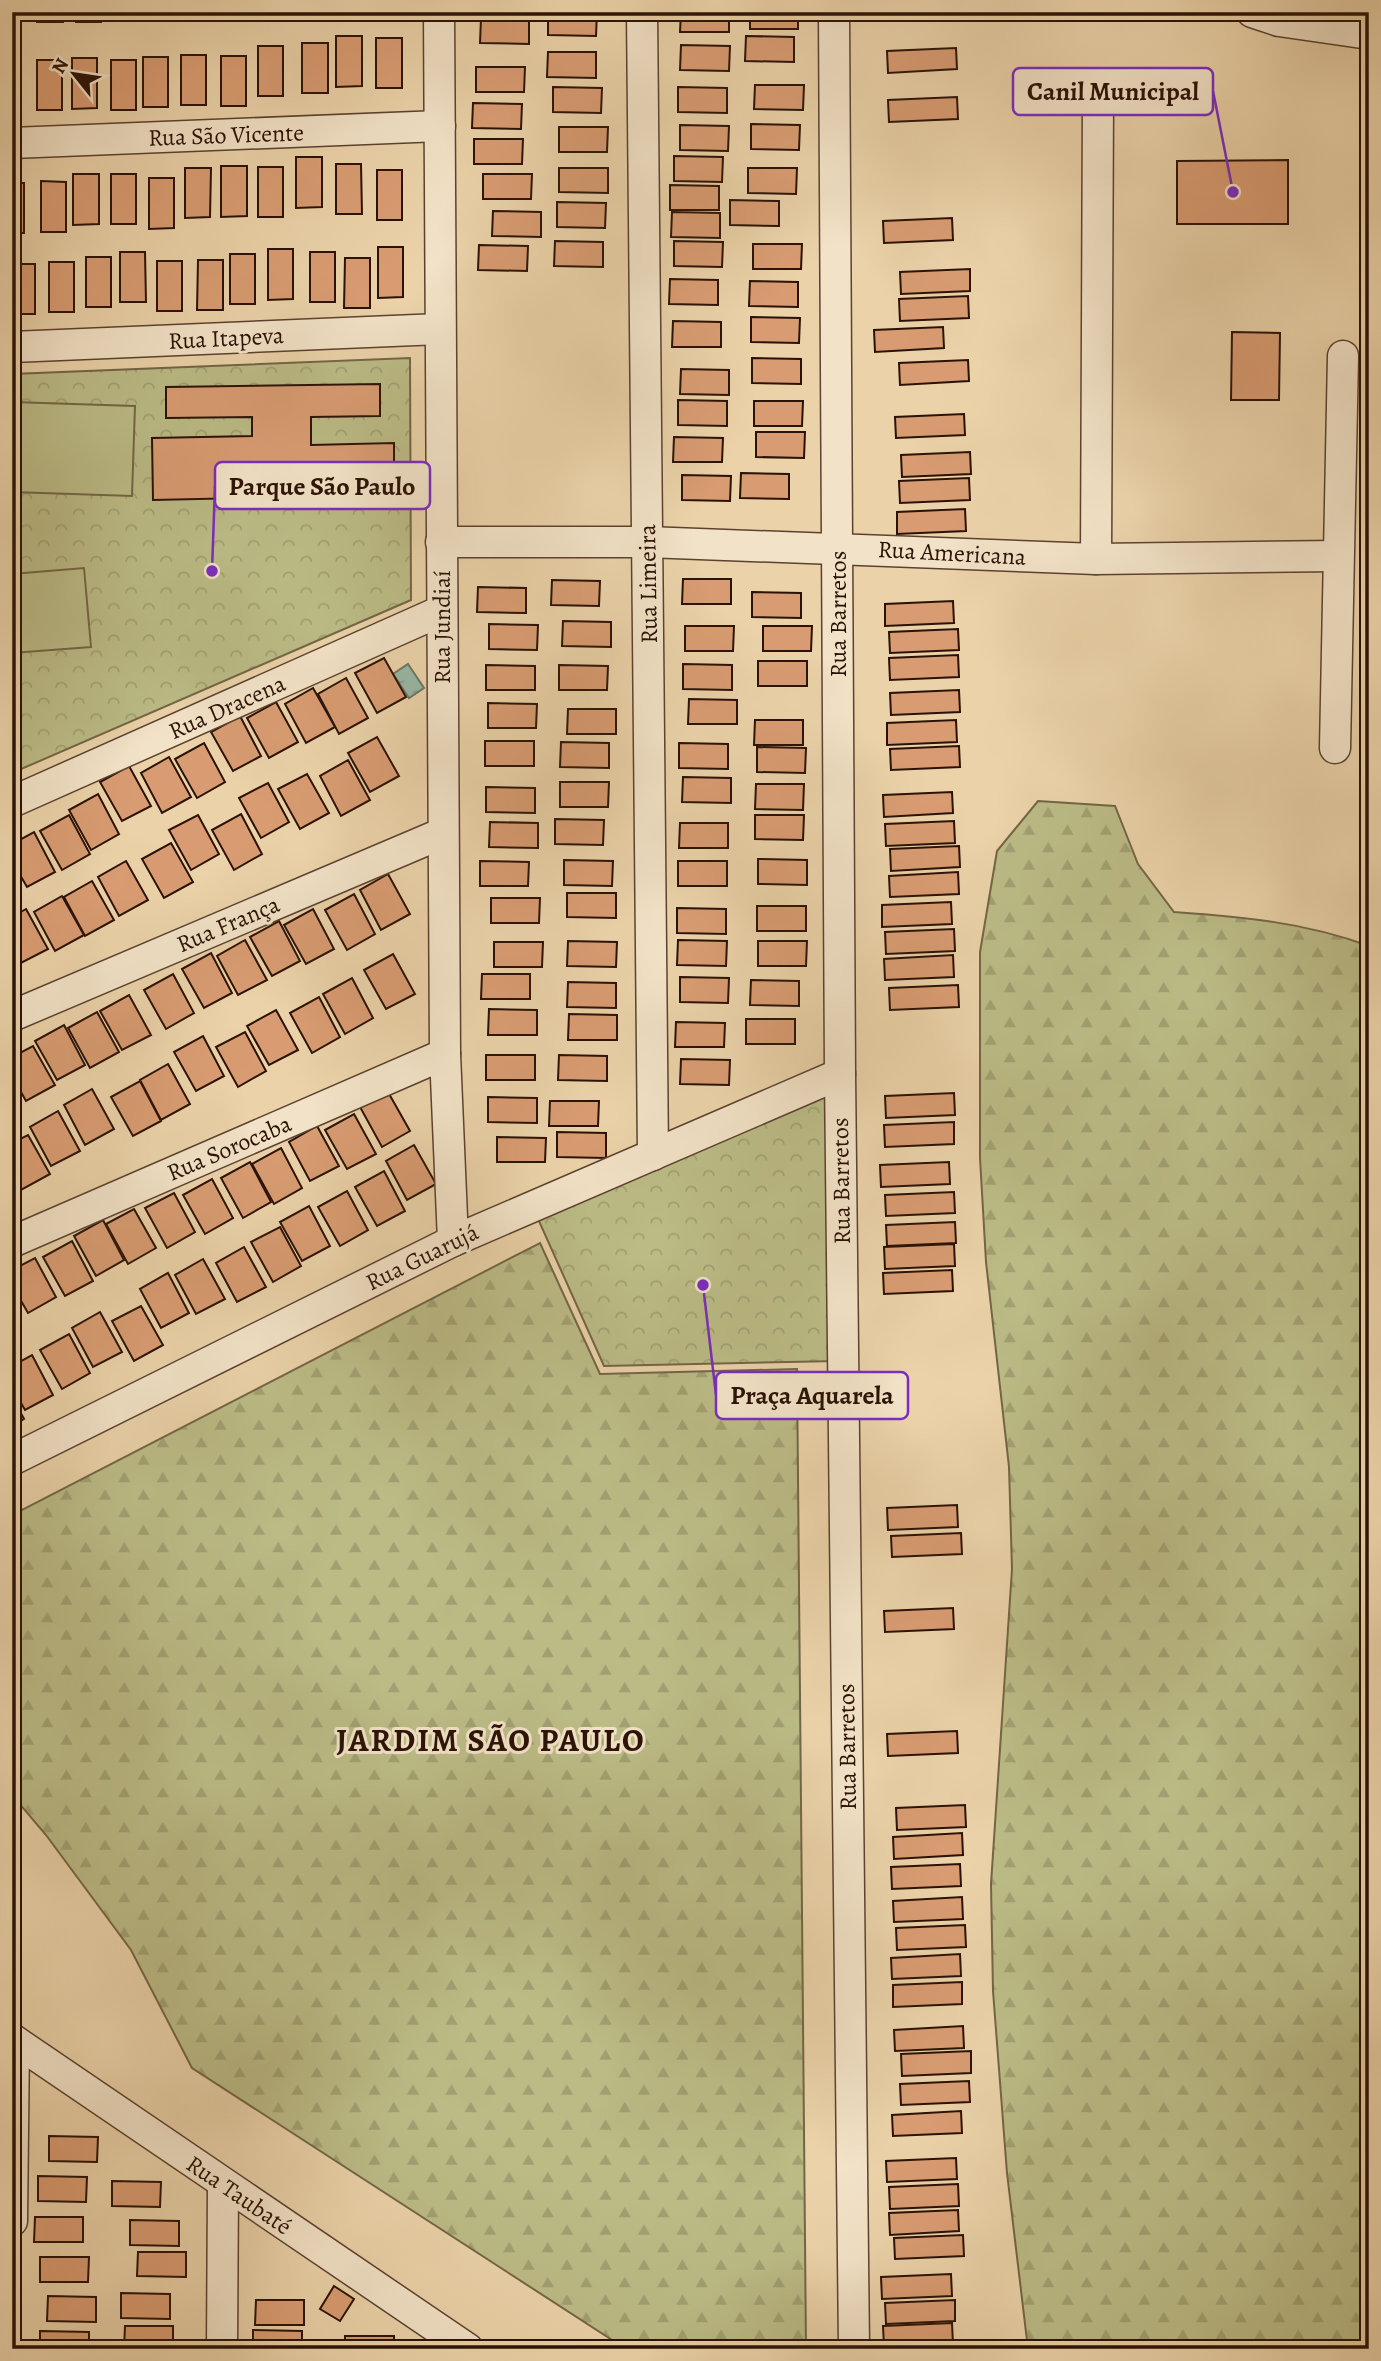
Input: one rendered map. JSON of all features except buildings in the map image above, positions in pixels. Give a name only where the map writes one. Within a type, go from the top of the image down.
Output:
[{"type":"street","name":"Rua Jundiaí","points":[[439,12],[445,1054],[453,1241]]},
{"type":"street","name":"Rua Limeira","points":[[642,12],[653,1155]]},
{"type":"street","name":"Rua Barretos","points":[[834,12],[840,1074],[854,2349]]},
{"type":"street","points":[[1252,12],[1279,22],[1369,34]]},
{"type":"street","points":[[1096,559],[1098,97]]},
{"type":"street","name":"Rua São Vicente","points":[[12,143],[440,126]]},
{"type":"street","name":"Rua Itapeva","points":[[12,347],[440,328]]},
{"type":"street","points":[[1335,748],[1343,356]]},
{"type":"street","name":"Rua Americana","points":[[441,542],[647,542],[1096,559],[1337,556]]},
{"type":"street","name":"Rua Dracena","points":[[12,802],[441,611]]},
{"type":"street","name":"Rua França","points":[[12,1016],[443,832]]},
{"type":"street","name":"Rua Sorocaba","points":[[12,1242],[445,1054]]},
{"type":"street","name":"Rua Guarujá","points":[[12,1460],[453,1241],[840,1074]]},
{"type":"street","points":[[12,2221],[13,2040]]},
{"type":"street","name":"Rua Taubaté","points":[[13,2040],[223,2185],[438,2339],[468,2349]]},
{"type":"street","points":[[222,2349],[223,2185]]},
{"type":"green space","points":[[410,358],[411,600],[12,773],[12,374]]},
{"type":"green space","points":[[12,402],[135,406],[132,496],[12,492]]},
{"type":"green space","points":[[84,568],[91,647],[12,653],[12,574]]},
{"type":"green space","points":[[1038,801],[1115,806],[1138,864],[1174,912],[1297,926],[1369,946],[1369,2349],[1028,2349],[1007,2173],[993,1991],[991,1884],[1012,1569],[1009,1467],[986,1262],[980,1158],[980,952],[997,851]]},
{"type":"green space","points":[[836,1079],[838,1361],[604,1366],[534,1210]]},
{"type":"green space","points":[[540,1243],[600,1374],[797,1369],[806,2349],[626,2349],[192,2068],[131,1950],[46,1835],[12,1795],[12,1515]]},
{"type":"water","points":[[408,664],[424,688],[409,698],[393,674]]},
{"type":"place","name":"Canil Municipal","points":[[1233,192]]},
{"type":"place","name":"Parque São Paulo","points":[[212,571]]},
{"type":"place","name":"Praça Aquarela","points":[[703,1285]]},
{"type":"district","name":"JARDIM SÃO PAULO","points":[[491,1740]]}]
